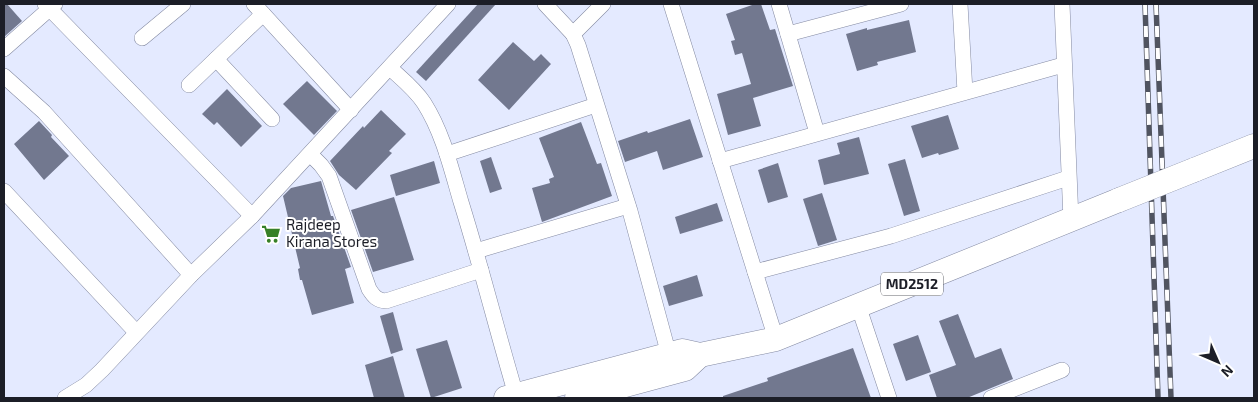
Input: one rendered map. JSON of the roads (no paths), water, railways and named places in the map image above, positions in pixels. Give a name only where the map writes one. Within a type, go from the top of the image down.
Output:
[{"type":"main road","name":"MD2512","points":[[511,397],[682,351],[700,355],[776,338],[1254,146]]},
{"type":"main road","name":"MD2512","points":[[577,398],[685,369],[700,355]]},
{"type":"street","points":[[65,398],[86,385],[191,275],[252,216],[448,4]]},
{"type":"street","points":[[545,4],[573,34],[578,45],[628,206],[669,355]]},
{"type":"street","points":[[573,34],[603,4]]},
{"type":"street","points":[[671,4],[776,338]]},
{"type":"street","points":[[778,4],[817,133]]},
{"type":"street","points":[[788,34],[863,9],[900,4]]},
{"type":"street","points":[[960,4],[965,92]]},
{"type":"street","points":[[1062,4],[1063,65],[1071,220]]},
{"type":"street","points":[[4,49],[50,5],[252,216]]},
{"type":"street","points":[[142,38],[173,7]]},
{"type":"street","points":[[189,85],[216,59],[259,9],[351,110]]},
{"type":"street","points":[[216,59],[272,119]]},
{"type":"street","points":[[720,161],[1063,65]]},
{"type":"street","points":[[390,68],[412,87],[423,101],[436,125],[447,154],[476,251],[511,397]]},
{"type":"street","points":[[4,76],[44,112],[191,275]]},
{"type":"street","points":[[447,154],[596,105]]},
{"type":"street","points":[[310,154],[329,176],[373,297],[379,300],[386,300],[481,270]]},
{"type":"street","points":[[755,272],[890,236],[1068,178]]},
{"type":"street","points":[[4,191],[136,332]]},
{"type":"street","points":[[476,251],[628,206]]},
{"type":"street","points":[[858,305],[889,398]]},
{"type":"street","points":[[991,398],[1014,394],[1062,370]]},
{"type":"railway","points":[[1145,4],[1158,398]]},
{"type":"railway","points":[[1156,4],[1171,398]]},
{"type":"place","name":"Rajdeep Kirana Stores","points":[[271,234]]}]
